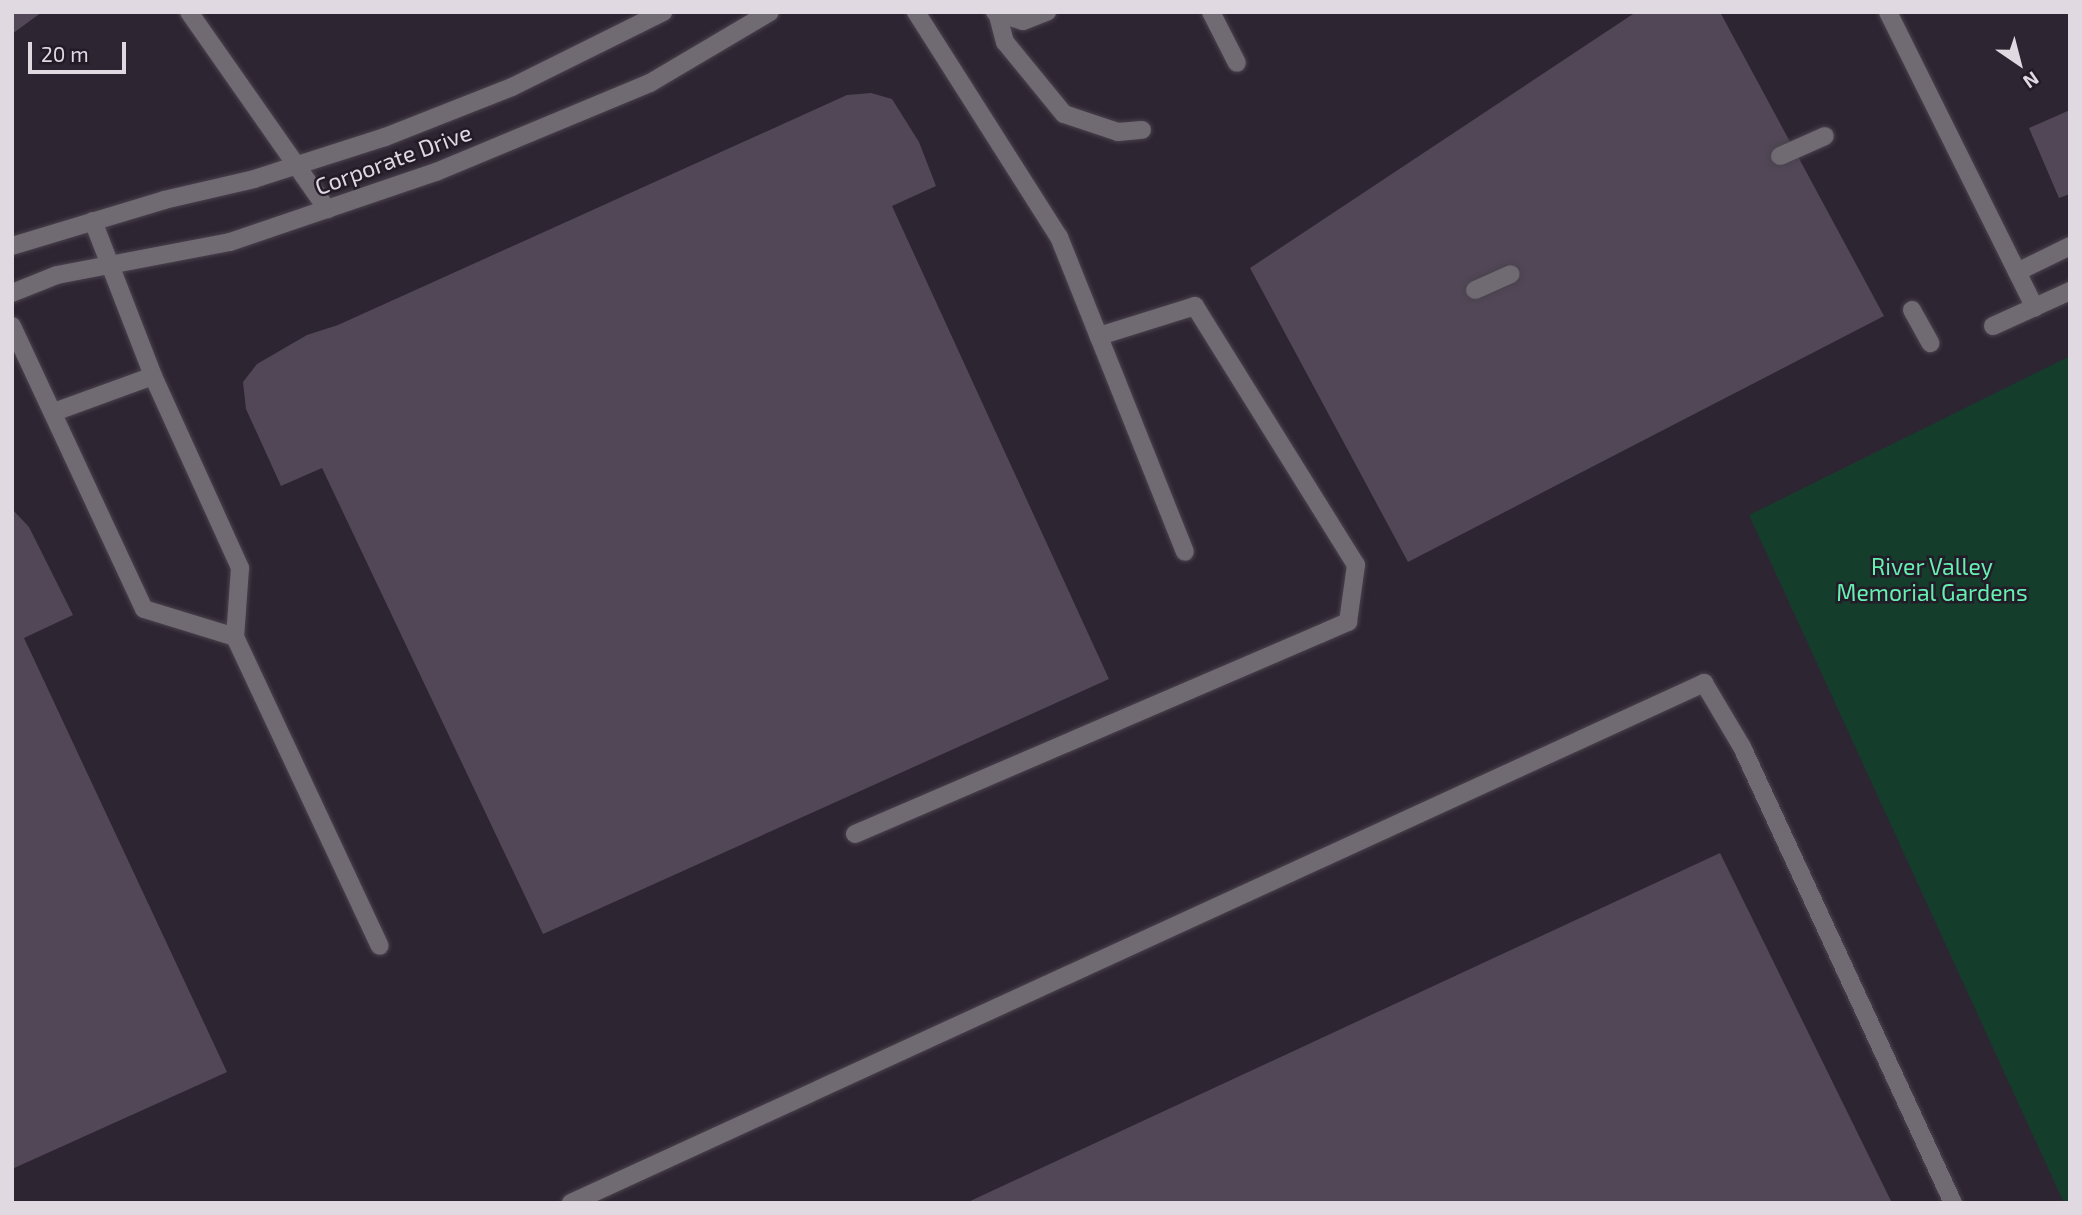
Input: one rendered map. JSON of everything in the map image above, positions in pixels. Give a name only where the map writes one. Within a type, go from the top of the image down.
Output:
[{"type":"street","points":[[189,12],[327,209]]},
{"type":"street","name":"Corporate Drive","points":[[12,246],[295,166],[512,87],[663,12]]},
{"type":"street","name":"Corporate Drive","points":[[12,293],[57,275],[230,242],[436,172],[650,83],[770,12]]},
{"type":"street","points":[[916,12],[1059,237],[1185,552]]},
{"type":"street","points":[[997,14],[1023,22],[1047,12]]},
{"type":"street","points":[[1211,12],[1237,63]]},
{"type":"street","points":[[1888,12],[2035,308]]},
{"type":"street","points":[[997,14],[1005,42],[1064,114],[1118,132],[1142,131]]},
{"type":"street","points":[[1780,156],[1825,136]]},
{"type":"street","points":[[93,221],[153,376],[240,568],[235,637],[380,946]]},
{"type":"street","points":[[2017,272],[2070,246]]},
{"type":"street","points":[[1475,290],[1511,274]]},
{"type":"street","points":[[1993,326],[2070,291]]},
{"type":"street","points":[[855,834],[1348,622],[1356,565],[1195,306],[1099,337]]},
{"type":"street","points":[[1912,310],[1930,343]]},
{"type":"street","points":[[12,326],[144,609],[235,637]]},
{"type":"street","points":[[54,412],[153,376]]},
{"type":"street","points":[[571,1203],[1704,683],[1742,747],[1953,1203]]},
{"type":"green space","name":"River Valley Memorial Gardens","points":[[2070,356],[2070,1203],[2064,1203],[1749,515]]},
{"type":"building","points":[[12,12],[42,12],[12,34]]},
{"type":"building","points":[[1636,12],[1720,12],[1884,316],[1408,562],[1250,268]]},
{"type":"building","points":[[871,93],[892,99],[919,142],[936,186],[892,206],[1109,679],[543,934],[322,468],[281,486],[246,409],[243,382],[257,364],[307,335],[338,325],[847,95]]},
{"type":"building","points":[[2070,110],[2070,194],[2059,198],[2029,128]]},
{"type":"building","points":[[12,509],[29,527],[73,615],[24,638],[227,1072],[12,1169]]},
{"type":"building","points":[[1720,853],[1892,1203],[966,1203]]}]
